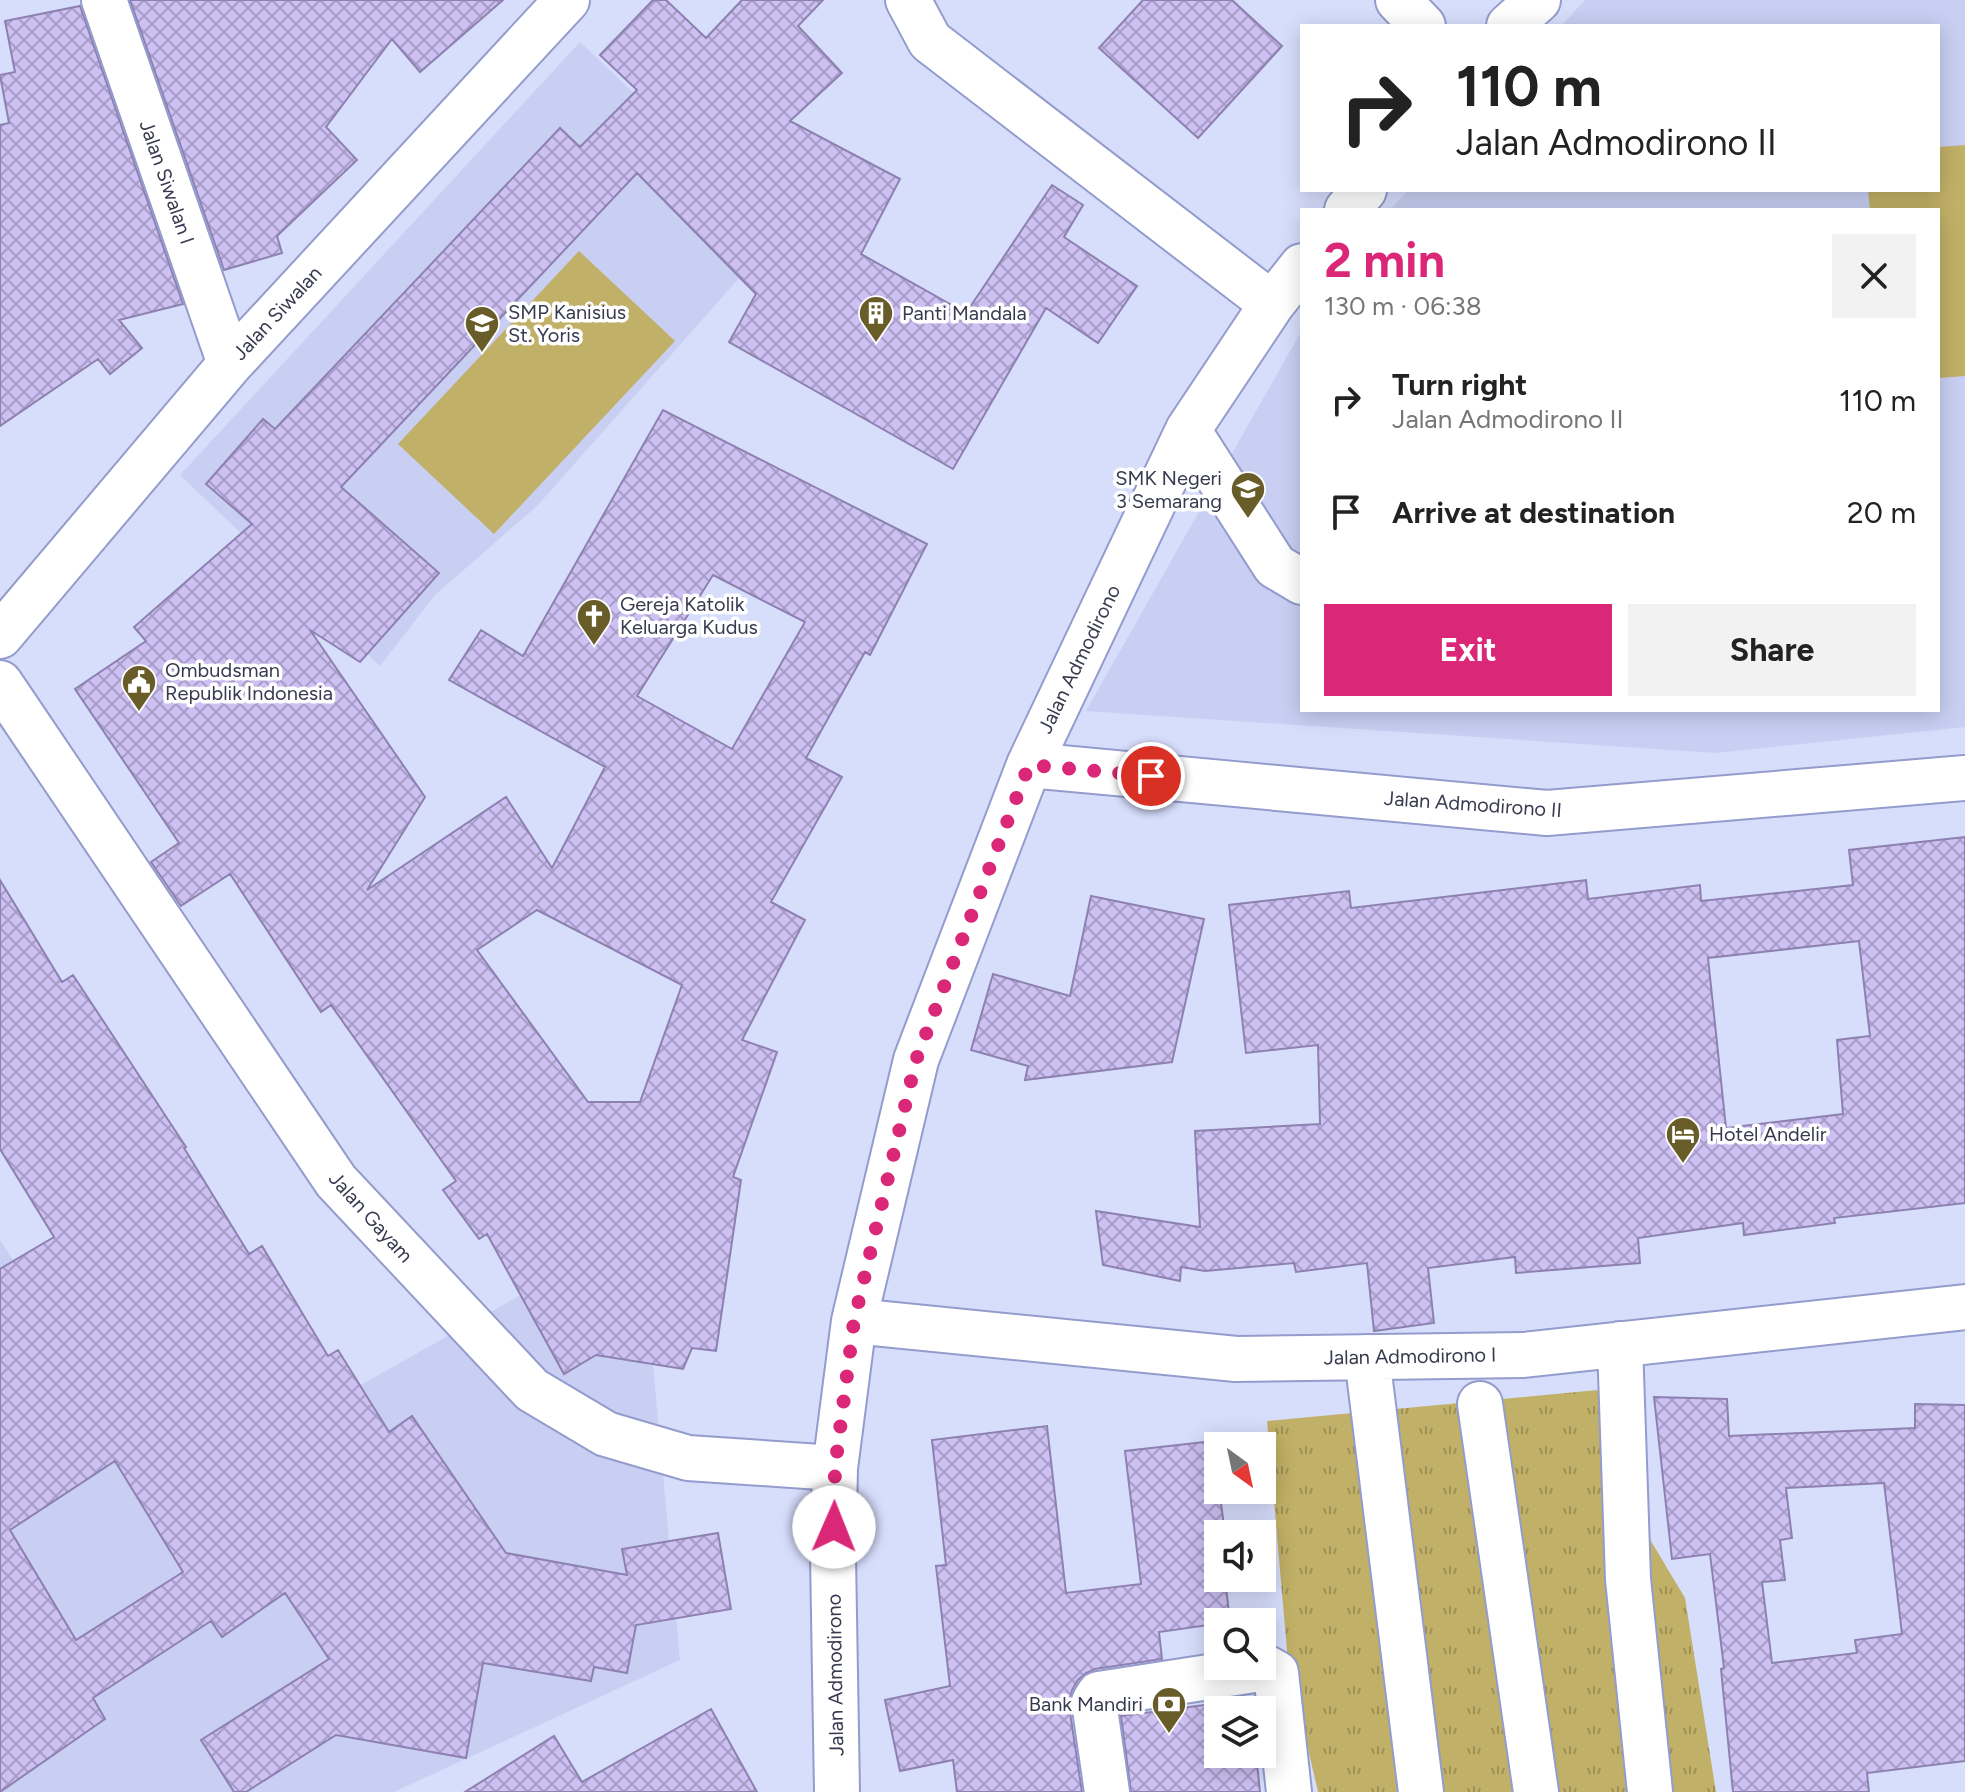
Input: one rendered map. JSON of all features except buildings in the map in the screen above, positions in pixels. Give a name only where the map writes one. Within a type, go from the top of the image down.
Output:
[{"type":"street","name":"Jalan Siwalan I","points":[[104,0],[230,364]]},
{"type":"street","name":"Jalan Siwalan","points":[[0,636],[230,364],[567,0]]},
{"type":"street","points":[[908,0],[930,41],[1272,304]]},
{"type":"street","points":[[1398,0],[1421,24]]},
{"type":"street","points":[[1511,24],[1538,0]]},
{"type":"street","points":[[1349,208],[1362,192]]},
{"type":"street","name":"Jalan Admodirono","points":[[837,1792],[833,1556],[835,1468],[854,1321],[916,1060],[1029,765],[1188,430],[1272,304],[1300,269]]},
{"type":"street","points":[[1188,430],[1275,566],[1300,581]]},
{"type":"street","name":"Jalan Gayam","points":[[0,683],[336,1181],[532,1390],[606,1434],[688,1458],[835,1468]]},
{"type":"street","name":"Jalan Admodirono II","points":[[1029,765],[1547,813],[1965,778]]},
{"type":"street","name":"Jalan Admodirono I","points":[[854,1321],[1236,1359],[1524,1355],[1965,1307]]},
{"type":"street","points":[[1620,1344],[1628,1579],[1650,1792]]},
{"type":"street","points":[[1367,1357],[1421,1792]]},
{"type":"street","points":[[1480,1404],[1536,1792]]},
{"type":"street","points":[[1107,1792],[1094,1702],[1099,1694],[1267,1668],[1276,1673],[1289,1792]]},
{"type":"shaded area","name":"SMK Negeri 3 Semarang","points":[[1585,0],[1965,0],[1965,727],[1716,753],[1086,711],[1300,334],[1300,712],[1940,712],[1940,208],[1392,208],[1406,192],[1940,192],[1940,24],[1563,24]]},
{"type":"shaded area","name":"SMP Kanisius St. Yoris","points":[[580,42],[780,232],[537,506],[435,595],[380,666],[180,475]]},
{"type":"shaded area","points":[[0,1240],[167,1494],[567,1269],[643,1255],[680,1660],[394,1792],[0,1792]]},
{"type":"green space","points":[[1965,145],[1965,376],[1940,378],[1940,208],[1870,208],[1868,192],[1940,192],[1940,147]]},
{"type":"green space","points":[[579,251],[675,341],[494,534],[398,444]]},
{"type":"green space","points":[[1608,1389],[1627,1501],[1685,1598],[1716,1792],[1318,1792],[1288,1662],[1274,1504],[1276,1432],[1268,1432],[1267,1421]]},
{"type":"place","name":"Panti Mandala","points":[[876,344]]},
{"type":"place","name":"SMP Kanisius St. Yoris","points":[[482,354]]},
{"type":"place","name":"SMK Negeri 3 Semarang","points":[[1248,520]]},
{"type":"place","name":"Gereja Katolik Keluarga Kudus","points":[[594,647]]},
{"type":"place","name":"Ombudsman Republik Indonesia","points":[[139,713]]},
{"type":"place","name":"Hotel Andelir","points":[[1683,1165]]},
{"type":"place","name":"Bank Mandiri","points":[[1169,1735]]},
{"type":"route","points":[[834,1527],[835,1468],[854,1321],[916,1060],[1029,765],[1151,776]]}]
